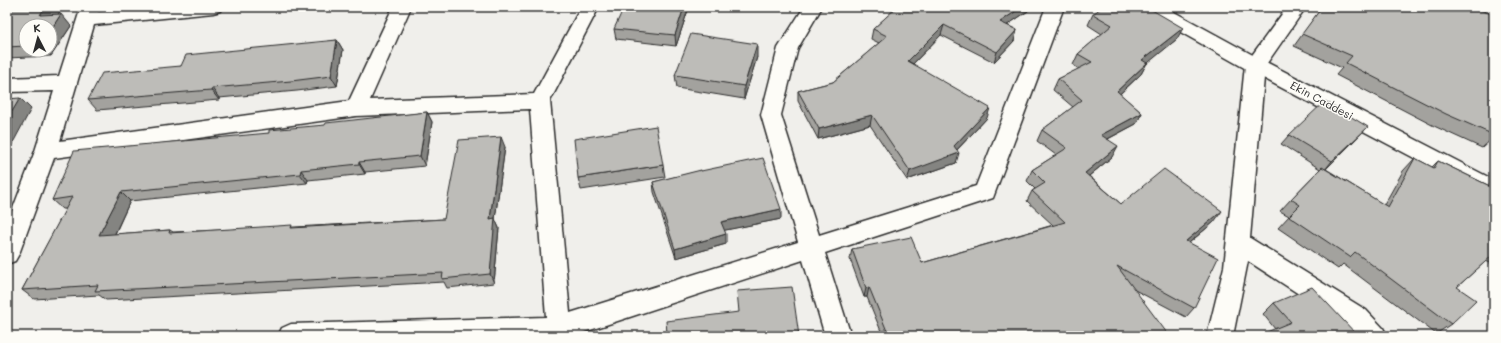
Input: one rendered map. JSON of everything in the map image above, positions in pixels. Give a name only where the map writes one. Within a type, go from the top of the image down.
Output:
[{"type":"street","points":[[7,254],[46,151],[88,13],[214,7]]},
{"type":"street","points":[[356,108],[402,7]]},
{"type":"street","points":[[559,332],[540,101],[590,7]]},
{"type":"street","points":[[813,7],[788,48],[771,115],[838,336]]},
{"type":"street","points":[[291,336],[559,332],[812,247],[985,192],[1055,7]]},
{"type":"street","name":"Ekin Caddesi","points":[[1150,7],[1255,65],[1494,190]]},
{"type":"street","points":[[1220,336],[1236,267],[1255,65],[1297,7]]},
{"type":"street","points":[[7,85],[67,82]]},
{"type":"street","points":[[46,151],[356,108],[540,101]]},
{"type":"street","points":[[1238,242],[1357,318],[1374,336]]},
{"type":"building","points":[[7,7],[45,7],[40,15],[61,14],[58,19],[18,18],[18,46],[7,47]]},
{"type":"building","points":[[624,7],[684,7],[675,35],[614,29]]},
{"type":"building","points":[[897,7],[1022,7],[1000,22],[1017,30],[997,52],[944,25],[908,61],[990,108],[954,146],[959,153],[910,171],[872,115],[819,129],[798,91],[833,82],[887,36],[873,29]]},
{"type":"building","points":[[1102,7],[1147,7],[1183,28],[1142,60],[1147,63],[1117,91],[1142,113],[1101,135],[1118,146],[1085,173],[1121,204],[1164,169],[1222,211],[1186,241],[1218,258],[1194,308],[1117,266],[1167,333],[1159,336],[889,336],[869,287],[866,288],[852,249],[911,237],[922,263],[1065,222],[1032,191],[1045,183],[1032,170],[1067,148],[1042,130],[1082,100],[1058,79],[1092,62],[1078,54],[1112,25],[1093,14]]},
{"type":"building","points":[[1322,7],[1472,7],[1494,15],[1494,135],[1446,114],[1346,63],[1352,56],[1302,34]]},
{"type":"building","points":[[691,34],[757,44],[744,86],[675,75]]},
{"type":"building","points":[[337,40],[331,76],[212,88],[211,90],[88,100],[102,73],[181,66],[186,55]]},
{"type":"building","points":[[20,98],[7,120],[7,99]]},
{"type":"building","points":[[1325,101],[1368,127],[1332,161],[1289,135]]},
{"type":"building","points":[[427,112],[420,156],[301,170],[300,174],[121,192],[99,235],[170,230],[169,233],[292,225],[291,228],[444,219],[459,140],[501,137],[490,219],[495,218],[490,274],[442,279],[443,273],[95,291],[98,285],[22,290],[72,197],[52,200],[74,151],[269,133],[269,130],[325,125],[326,123]]},
{"type":"building","points":[[656,126],[663,165],[578,178],[574,139]]},
{"type":"building","points":[[763,158],[781,209],[721,222],[726,234],[675,249],[653,182],[701,170]]},
{"type":"building","points":[[1415,158],[1434,168],[1438,161],[1494,188],[1494,254],[1457,287],[1476,300],[1451,324],[1355,252],[1350,257],[1289,216],[1300,205],[1291,199],[1322,167],[1388,207]]},
{"type":"building","points":[[792,287],[799,336],[638,336],[667,333],[666,321],[739,312],[737,291]]},
{"type":"building","points":[[1312,287],[1358,336],[1257,336],[1291,322],[1274,303]]}]
